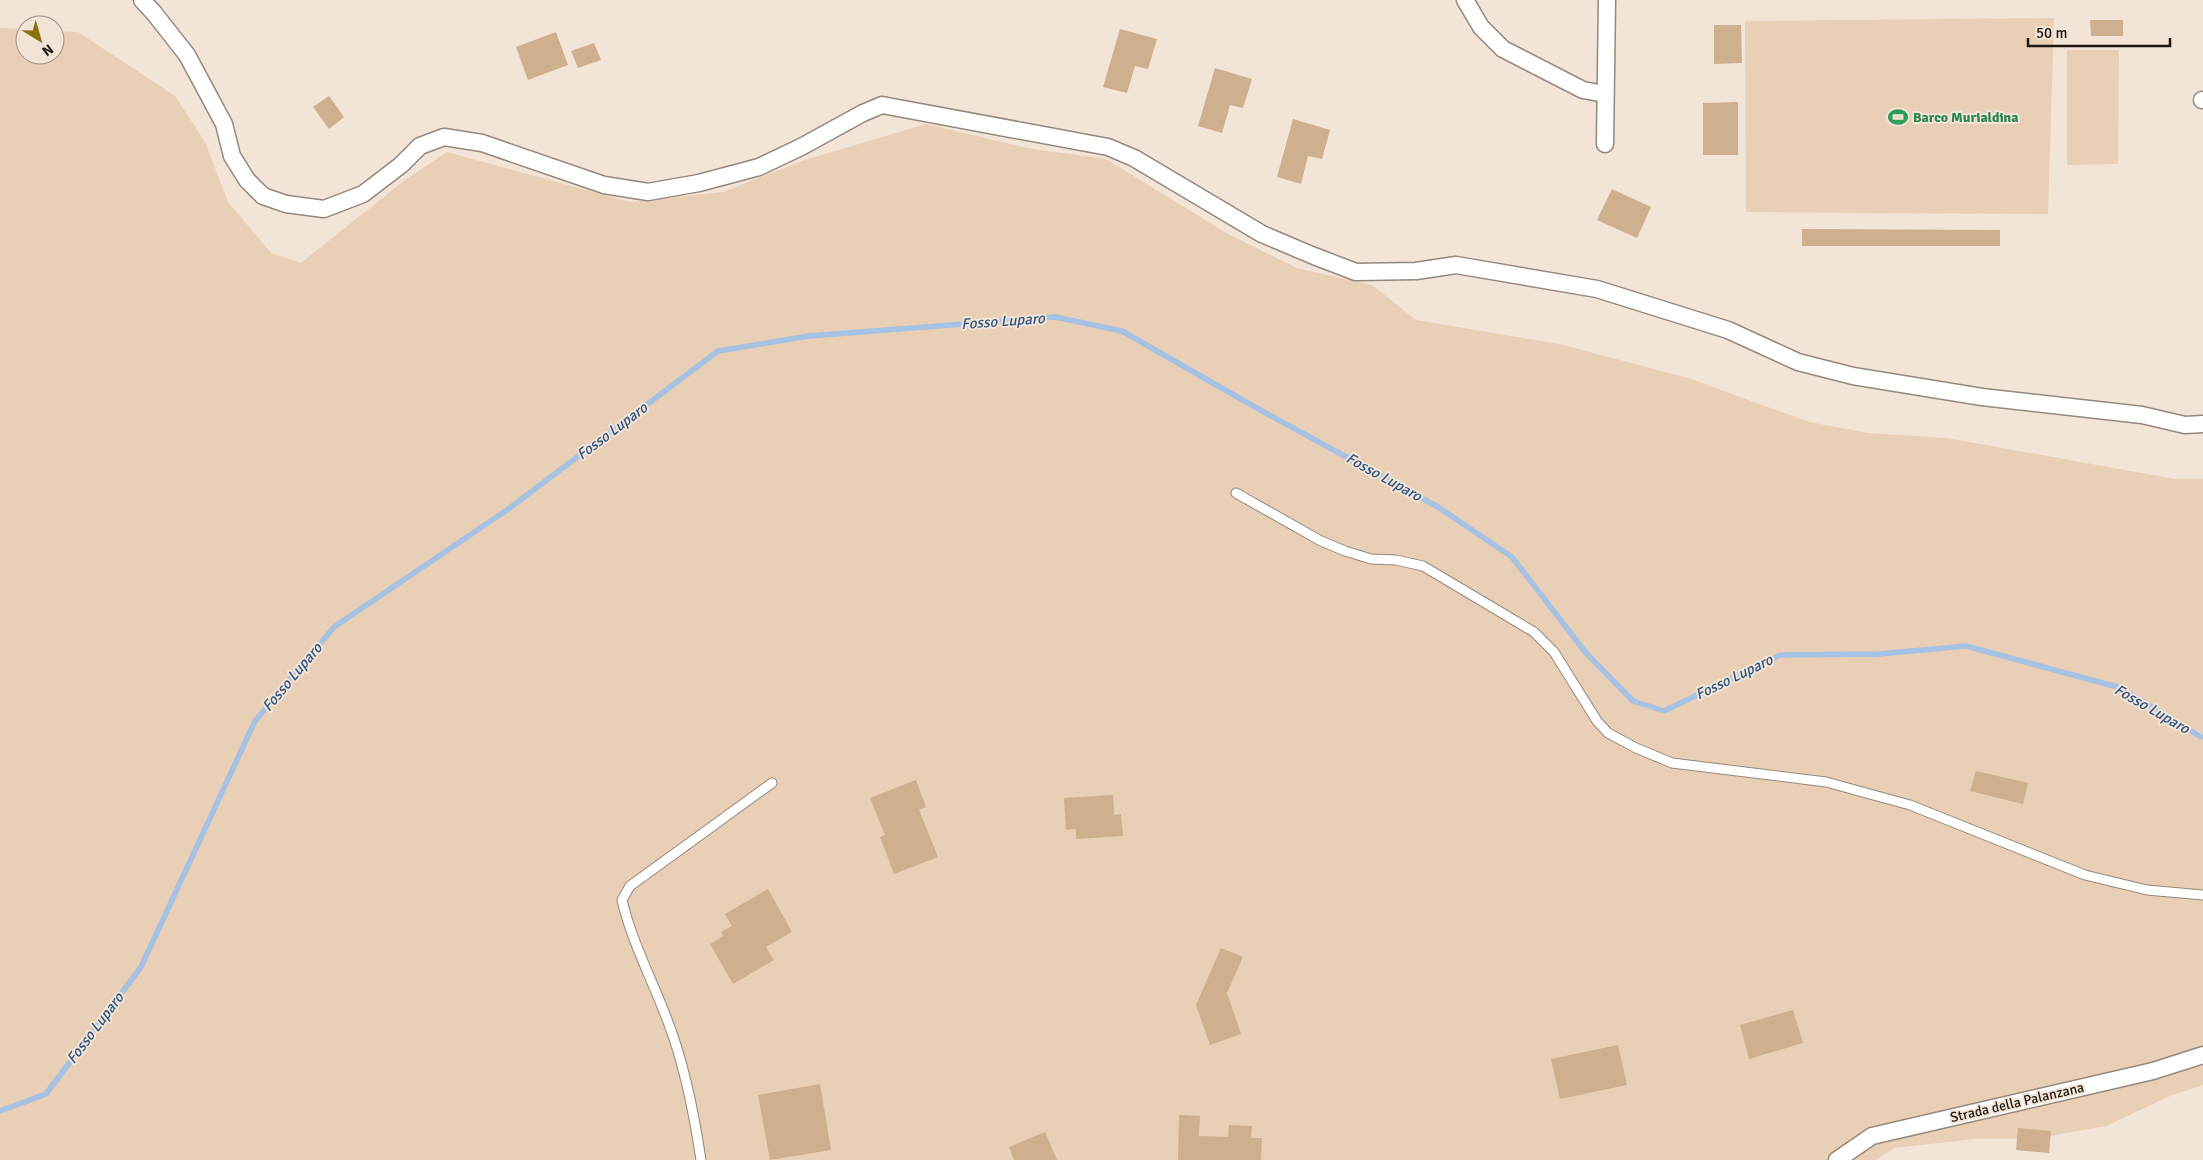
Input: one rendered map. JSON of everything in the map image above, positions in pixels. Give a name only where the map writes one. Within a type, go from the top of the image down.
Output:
[{"type":"street","points":[[142,0],[187,55],[224,124],[232,156],[247,180],[263,196],[286,204],[324,209],[363,194],[402,165],[420,146],[444,137],[482,143],[604,185],[648,192],[699,183],[759,167],[882,105],[1108,147],[1134,158],[1262,234],[1356,272],[1416,271],[1456,265],[1597,289],[1728,330],[1798,362],[1853,376],[1982,397],[2142,415],[2185,425],[2203,424]]},
{"type":"street","points":[[1465,0],[1480,27],[1503,49],[1583,90],[1605,94]]},
{"type":"street","points":[[1605,144],[1607,0]]},
{"type":"street","name":"Strada della Palanzana","points":[[1837,1160],[1872,1136],[2153,1071],[2203,1055]]},
{"type":"lane","points":[[1236,493],[1321,541],[1345,551],[1371,559],[1396,560],[1423,566],[1534,632],[1554,652],[1597,721],[1608,732],[1636,748],[1672,763],[1826,782],[1910,805],[2086,875],[2147,890],[2203,895]]},
{"type":"lane","points":[[701,1160],[693,1104],[669,1023],[628,928],[622,900],[630,886],[772,783]]},
{"type":"shaded area","name":"Barco Murialdina","points":[[2054,18],[2048,214],[1746,212],[1745,21]]},
{"type":"shaded area","points":[[0,28],[15,29],[15,65],[65,65],[65,31],[78,32],[175,96],[205,142],[228,202],[271,253],[301,263],[405,180],[447,152],[630,202],[723,192],[805,160],[926,124],[1027,148],[1106,159],[1228,234],[1297,268],[1372,285],[1416,320],[1559,344],[1688,378],[1809,422],[1868,433],[1947,438],[2175,479],[2203,479],[2203,1085],[2172,1095],[2106,1126],[2032,1139],[1974,1139],[1894,1148],[1876,1160],[0,1160]]},
{"type":"shaded area","points":[[2067,50],[2119,50],[2118,164],[2067,165]]},
{"type":"building","points":[[2090,20],[2123,20],[2123,36],[2091,36]]},
{"type":"building","points":[[1714,25],[1741,25],[1742,63],[1714,64]]},
{"type":"building","points":[[1120,29],[1157,39],[1148,69],[1135,66],[1127,93],[1103,87]]},
{"type":"building","points":[[556,32],[568,65],[528,80],[516,47]]},
{"type":"building","points":[[594,43],[601,60],[578,68],[571,51]]},
{"type":"building","points":[[1215,68],[1252,79],[1243,108],[1230,105],[1222,133],[1198,126]]},
{"type":"building","points":[[329,96],[344,117],[329,129],[313,107]]},
{"type":"building","points":[[1738,102],[1738,155],[1703,155],[1703,103]]},
{"type":"building","points":[[1293,119],[1330,130],[1322,159],[1308,156],[1301,184],[1277,177]]},
{"type":"building","points":[[1612,189],[1651,207],[1637,238],[1597,220]]},
{"type":"building","points":[[1802,229],[2000,230],[2000,246],[1802,246]]},
{"type":"building","points":[[1976,771],[2028,783],[2023,804],[1970,791]]},
{"type":"building","points":[[916,780],[926,807],[919,810],[938,857],[894,874],[880,837],[885,835],[870,798]]},
{"type":"building","points":[[1113,795],[1114,815],[1121,814],[1123,836],[1076,839],[1076,829],[1066,830],[1064,798]]},
{"type":"building","points":[[768,889],[792,932],[766,947],[774,960],[733,984],[710,944],[723,936],[721,932],[732,926],[725,914]]},
{"type":"building","points":[[1221,948],[1243,957],[1227,993],[1241,1034],[1210,1045],[1196,1005]]},
{"type":"building","points":[[1793,1010],[1803,1043],[1749,1059],[1740,1025]]},
{"type":"building","points":[[1618,1045],[1627,1085],[1560,1099],[1551,1059]]},
{"type":"building","points":[[820,1084],[831,1150],[770,1160],[758,1095]]},
{"type":"building","points":[[1179,1115],[1200,1116],[1199,1136],[1228,1137],[1229,1125],[1252,1126],[1251,1138],[1262,1138],[1261,1160],[1178,1160]]},
{"type":"building","points":[[2018,1128],[2051,1131],[2049,1153],[2016,1150]]},
{"type":"building","points":[[1045,1132],[1057,1160],[1014,1160],[1009,1147]]},
{"type":"waterway","name":"Fosso Luparo","points":[[0,1111],[46,1094],[141,967],[255,721],[334,627],[507,510],[718,351],[809,336],[1055,317],[1122,331],[1253,406],[1438,507],[1512,557],[1586,653],[1633,701],[1664,711],[1780,655],[1879,654],[1966,646],[2121,688],[2201,737]]},
{"type":"place","name":"Barco Murialdina","points":[[1898,117]]}]
